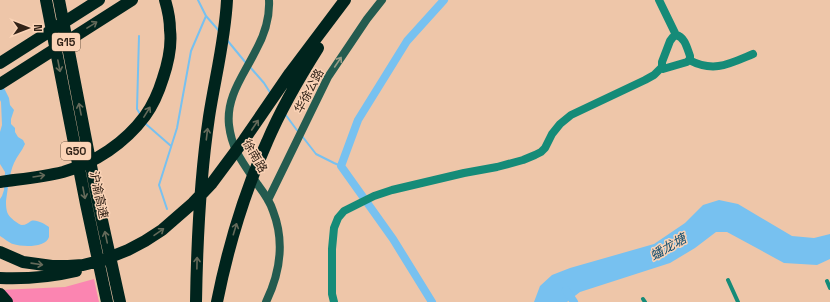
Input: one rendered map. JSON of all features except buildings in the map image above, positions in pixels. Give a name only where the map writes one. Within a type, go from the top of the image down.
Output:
[{"type":"highway","name":"沪渝高速","points":[[46,0],[107,302]]},
{"type":"highway","name":"沪渝高速","points":[[59,0],[98,202],[120,302]]},
{"type":"highway","name":"G15","points":[[0,64],[99,0]]},
{"type":"highway","name":"G15","points":[[0,84],[132,0]]},
{"type":"highway","points":[[0,182],[63,171],[86,163],[106,153],[128,136],[145,116],[159,92],[167,67],[170,49],[170,31],[165,0]]},
{"type":"highway","points":[[217,302],[230,245],[241,209],[267,142],[295,76],[345,0]]},
{"type":"highway","points":[[0,278],[34,278],[84,269],[104,262],[128,250],[162,230],[193,203],[212,183],[295,76],[349,0]]},
{"type":"highway","points":[[196,302],[201,187],[209,117],[225,29],[227,5]]},
{"type":"highway","points":[[0,252],[24,262],[52,266],[68,266],[83,265],[103,260],[128,250]]},
{"type":"highway","points":[[0,294],[7,302]]},
{"type":"street","name":"徐南路","points":[[266,302],[275,279],[279,262],[280,245],[278,228],[268,200],[240,160],[231,136],[229,124],[232,98],[236,86],[255,53],[265,31],[270,8],[269,0]]},
{"type":"street","name":"华徐公路","points":[[268,200],[328,77],[367,19],[382,0]]},
{"type":"street","points":[[659,0],[676,35],[683,39],[690,56],[689,60]]},
{"type":"street","points":[[334,302],[332,294],[332,249],[335,222],[340,214],[356,204],[392,190],[513,163],[541,152],[560,124],[571,115],[654,75],[662,67],[662,62],[670,40],[676,35]]},
{"type":"street","points":[[689,60],[703,66],[721,66],[753,54]]},
{"type":"street","points":[[662,67],[664,69],[687,62],[689,60]]},
{"type":"lane","points":[[728,280],[738,302]]},
{"type":"lane","points":[[827,281],[830,288]]},
{"type":"shaded area","points":[[94,279],[99,302],[12,302],[0,290],[65,287]]},
{"type":"water","points":[[0,80],[9,98],[10,105],[14,110],[11,124],[15,128],[15,132],[18,137],[23,140],[25,144],[12,167],[6,201],[7,211],[10,217],[21,225],[35,221],[43,223],[49,227],[49,237],[47,241],[39,245],[17,245],[10,243],[0,236],[0,199],[4,190],[5,172],[0,164],[0,132],[2,125]]},
{"type":"water","name":"蟠龙塘","points":[[719,200],[738,204],[792,236],[814,238],[830,234],[830,259],[817,265],[784,263],[727,232],[716,232],[695,248],[670,263],[580,292],[567,302],[534,302],[540,286],[552,275],[570,268],[654,244],[685,223],[703,205]]},
{"type":"waterway","points":[[198,0],[206,16],[220,32]]},
{"type":"waterway","points":[[432,302],[393,239],[341,166],[358,120],[407,41],[444,0]]},
{"type":"waterway","points":[[167,209],[159,185],[177,128],[191,51],[206,16]]},
{"type":"waterway","points":[[139,36],[137,109],[140,114]]},
{"type":"waterway","points":[[227,40],[246,63]]},
{"type":"waterway","points":[[250,67],[264,83],[271,94]]},
{"type":"waterway","points":[[285,114],[299,133]]},
{"type":"waterway","points":[[145,123],[171,146]]},
{"type":"waterway","points":[[302,136],[316,154],[341,166]]},
{"type":"waterway","points":[[566,290],[574,302]]}]
